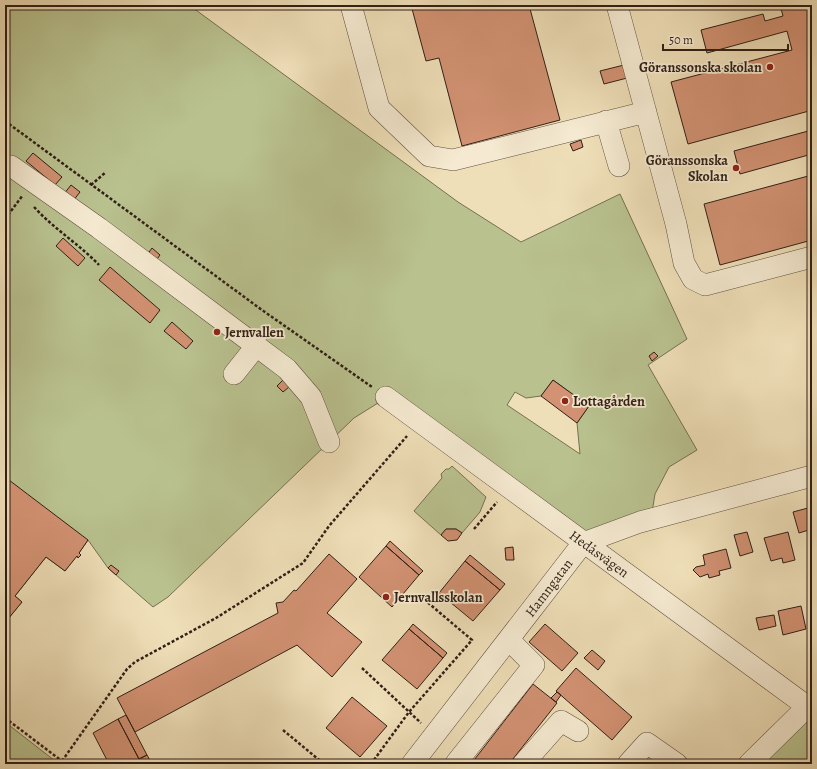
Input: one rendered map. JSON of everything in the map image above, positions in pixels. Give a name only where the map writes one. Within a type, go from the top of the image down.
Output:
[{"type":"street","points":[[351,5],[379,108],[429,156],[453,160],[646,112]]},
{"type":"street","points":[[617,5],[676,224],[684,264],[693,279],[704,285],[812,257]]},
{"type":"street","points":[[606,121],[619,166]]},
{"type":"street","points":[[5,166],[11,166],[99,228],[154,271],[257,345],[287,369],[311,397],[329,442]]},
{"type":"street","points":[[234,374],[257,345]]},
{"type":"street","name":"Hedåsvägen","points":[[386,398],[809,708]]},
{"type":"street","points":[[583,543],[640,522],[812,476]]},
{"type":"street","name":"Hamngatan","points":[[412,764],[583,543]]},
{"type":"street","points":[[456,763],[534,664],[509,640]]},
{"type":"street","points":[[749,764],[809,708]]},
{"type":"street","points":[[524,764],[561,721],[578,731]]},
{"type":"street","points":[[628,764],[647,743],[677,764]]},
{"type":"path","points":[[5,121],[262,310],[386,398]]},
{"type":"path","points":[[91,185],[106,172]]},
{"type":"path","points":[[5,219],[23,195],[28,200]]},
{"type":"path","points":[[33,205],[47,221],[85,250],[99,265]]},
{"type":"path","points":[[62,761],[127,669],[135,662],[216,618],[303,563],[329,526],[420,422]]},
{"type":"path","points":[[474,529],[498,500]]},
{"type":"path","points":[[371,764],[409,712],[472,640],[426,601]]},
{"type":"path","points":[[362,668],[423,725]]},
{"type":"path","points":[[5,718],[66,764]]},
{"type":"path","points":[[283,730],[324,764]]},
{"type":"green space","name":"Jernvallen","points":[[5,5],[189,5],[458,202],[521,242],[620,194],[687,339],[648,365],[697,450],[669,467],[655,494],[651,519],[583,543],[386,398],[354,418],[168,597],[153,607],[108,568],[88,540],[79,553],[81,555],[78,558],[76,556],[65,571],[46,557],[15,596],[22,602],[8,619],[5,617]],"holes":[[[553,380],[589,406],[577,423],[580,454],[507,405],[515,392],[526,398],[541,396]]]},
{"type":"green space","points":[[452,466],[486,497],[480,512],[462,533],[456,529],[446,529],[441,535],[414,511],[442,478],[441,474]]},
{"type":"green space","points":[[805,718],[812,725],[812,764],[760,764]]},
{"type":"green space","points":[[5,722],[59,764],[5,764]]},
{"type":"building","points":[[411,5],[529,5],[560,120],[462,146],[439,58],[426,61]]},
{"type":"building","name":"Göranssonska skolan","points":[[780,5],[812,5],[812,123],[809,111],[688,144],[671,82],[792,50],[787,31],[707,53],[701,30],[763,14],[765,21],[783,16]]},
{"type":"building","points":[[628,64],[631,77],[604,84],[600,71]]},
{"type":"building","name":"Göranssonska skolan","points":[[812,130],[812,154],[740,174],[734,151]]},
{"type":"building","points":[[581,140],[583,147],[573,151],[570,144]]},
{"type":"building","points":[[33,153],[62,177],[55,185],[26,161]]},
{"type":"building","name":"Göranssonska skolan","points":[[812,175],[812,240],[720,265],[704,204]]},
{"type":"building","points":[[71,185],[80,192],[73,201],[64,194]]},
{"type":"building","points":[[63,238],[85,258],[78,266],[56,246]]},
{"type":"building","points":[[152,248],[160,255],[155,262],[147,255]]},
{"type":"building","points":[[110,267],[160,310],[150,323],[99,280]]},
{"type":"building","points":[[172,322],[193,341],[186,349],[164,331]]},
{"type":"building","points":[[654,352],[658,356],[652,361],[649,356]]},
{"type":"building","points":[[283,380],[289,387],[283,392],[277,386]]},
{"type":"building","name":"Lottagården","points":[[553,380],[589,406],[577,423],[541,396]]},
{"type":"building","points":[[5,477],[88,540],[79,553],[81,555],[78,558],[77,556],[65,571],[46,557],[15,596],[22,602],[8,619],[5,617]]},
{"type":"building","points":[[808,508],[812,529],[799,533],[793,512]]},
{"type":"building","points":[[446,529],[456,529],[462,533],[457,540],[448,541],[441,535]]},
{"type":"building","points":[[747,532],[753,552],[740,556],[734,535]]},
{"type":"building","points":[[788,532],[795,560],[783,563],[782,558],[771,561],[764,538]]},
{"type":"building","points":[[390,541],[423,571],[419,575],[386,546]]},
{"type":"building","points":[[386,546],[419,575],[392,607],[359,577]]},
{"type":"building","points":[[513,547],[514,560],[506,560],[505,548]]},
{"type":"building","points":[[726,549],[731,568],[719,571],[720,575],[709,578],[708,574],[700,577],[693,570],[696,567],[705,565],[703,555]]},
{"type":"building","name":"Jernvallsskolan","points":[[329,554],[357,579],[327,613],[362,642],[332,677],[297,645],[135,732],[117,698],[278,613],[276,603],[283,602],[294,590],[296,591]]},
{"type":"building","points":[[470,555],[505,584],[500,590],[465,561]]},
{"type":"building","points":[[465,561],[500,590],[473,621],[439,593]]},
{"type":"building","points":[[111,565],[119,571],[116,575],[108,568]]},
{"type":"building","points":[[801,606],[806,629],[783,635],[778,611]]},
{"type":"building","points":[[774,615],[776,626],[759,630],[756,618]]},
{"type":"building","points":[[413,624],[447,653],[443,658],[409,629]]},
{"type":"building","points":[[545,624],[578,653],[562,671],[529,642]]},
{"type":"building","points":[[409,629],[443,658],[417,689],[382,660]]},
{"type":"building","points":[[592,650],[605,661],[598,670],[584,658]]},
{"type":"building","points":[[576,668],[632,717],[612,740],[556,691]]},
{"type":"building","points":[[533,684],[557,703],[509,764],[471,764]]},
{"type":"building","points":[[557,692],[561,695],[556,702],[551,698]]},
{"type":"building","points":[[352,697],[387,726],[360,757],[326,728]]},
{"type":"building","points":[[126,715],[147,755],[139,759],[118,719]]},
{"type":"building","points":[[118,719],[139,759],[147,755],[152,764],[109,764],[93,733]]},
{"type":"place","name":"Göranssonska skolan","points":[[770,67]]},
{"type":"place","name":"Göranssonska Skolan","points":[[736,168]]},
{"type":"place","name":"Jernvallen","points":[[217,332]]},
{"type":"place","name":"Lottagården","points":[[565,401]]},
{"type":"place","name":"Jernvallsskolan","points":[[386,597]]}]
